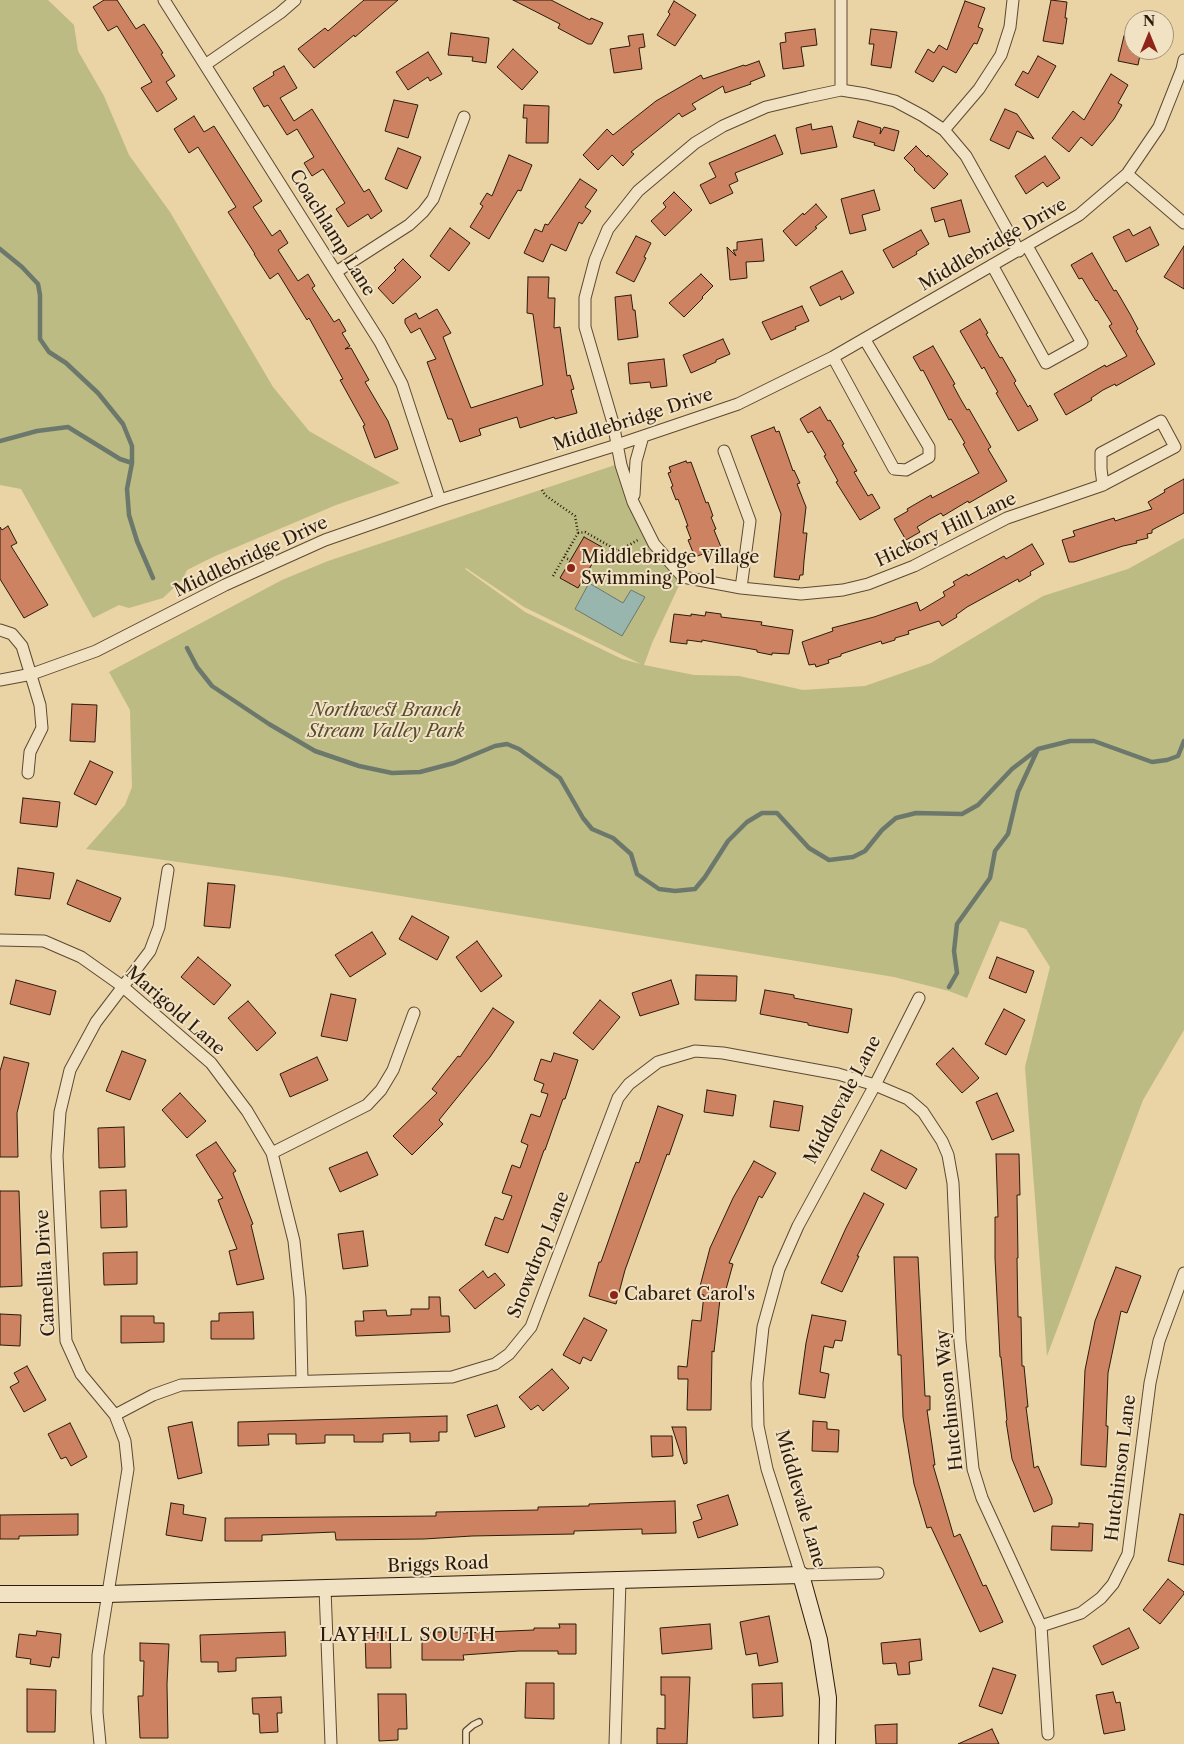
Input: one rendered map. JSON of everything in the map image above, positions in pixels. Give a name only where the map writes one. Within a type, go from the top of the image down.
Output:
[{"type":"street","name":"Coachlamp Lane","points":[[164,0],[380,342],[402,384],[440,500]]},
{"type":"street","points":[[205,64],[280,13],[295,0]]},
{"type":"street","points":[[841,0],[841,90],[894,101],[923,116],[944,130],[966,156],[1082,343],[1046,364],[992,265]]},
{"type":"street","points":[[944,130],[979,89],[1001,55],[1010,27],[1013,0]]},
{"type":"street","name":"Middlebridge Drive","points":[[0,680],[32,674],[96,652],[224,585],[324,540],[440,500],[617,445],[738,404],[833,357],[1079,215],[1127,174],[1159,127],[1184,60]]},
{"type":"street","name":"Hickory Hill Lane","points":[[841,90],[766,107],[723,126],[695,143],[638,191],[608,229],[595,260],[584,298],[584,327],[614,423],[621,466],[633,502],[654,544],[683,577],[741,588],[801,594],[843,590],[868,584],[914,566],[1006,518],[1103,485],[1175,447],[1161,421],[1102,453],[1100,470],[1103,485]]},
{"type":"street","points":[[336,272],[409,225],[423,212],[433,199],[464,116]]},
{"type":"street","points":[[1127,174],[1184,223]]},
{"type":"street","points":[[833,357],[894,469],[906,470],[930,457],[929,447],[865,340]]},
{"type":"street","points":[[633,502],[636,461],[643,436]]},
{"type":"street","points":[[724,451],[750,521],[741,588]]},
{"type":"street","points":[[0,630],[12,634],[22,646],[40,705],[42,728],[30,752],[28,773]]},
{"type":"street","name":"Camellia Drive","points":[[100,1744],[97,1712],[98,1655],[128,1469],[125,1441],[115,1415],[81,1374],[66,1341],[57,1156],[60,1112],[70,1070],[96,1022],[150,951],[159,927],[168,870]]},
{"type":"street","name":"Marigold Lane","points":[[0,940],[44,941],[81,957],[122,986],[211,1063],[246,1111],[272,1153],[294,1241],[300,1298],[302,1380]]},
{"type":"street","name":"Middlevale Lane","points":[[827,1744],[828,1698],[819,1640],[801,1575],[767,1469],[758,1426],[757,1384],[763,1327],[779,1269],[798,1226],[875,1085],[919,998]]},
{"type":"street","points":[[272,1153],[367,1105],[381,1090],[393,1070],[414,1013]]},
{"type":"street","name":"Snowdrop Lane","points":[[115,1415],[153,1395],[181,1385],[452,1377],[495,1364],[510,1354],[532,1327],[618,1098],[629,1084],[658,1062],[695,1051],[723,1053],[838,1074],[875,1085]]},
{"type":"street","name":"Hutchinson Way","points":[[875,1085],[908,1099],[923,1112],[942,1140],[948,1155],[953,1183],[960,1341],[973,1469],[982,1498],[1041,1626],[1048,1734]]},
{"type":"street","name":"Hutchinson Lane","points":[[1041,1626],[1081,1613],[1102,1598],[1113,1584],[1128,1554],[1150,1384],[1159,1341],[1184,1273]]},
{"type":"street","name":"Briggs Road","points":[[0,1594],[107,1594],[878,1573]]},
{"type":"street","points":[[615,1744],[620,1580]]},
{"type":"street","points":[[325,1588],[331,1744]]},
{"type":"lane","points":[[466,1744],[466,1731],[479,1722]]},
{"type":"path","points":[[542,490],[545,495],[575,516],[578,533],[553,576]]},
{"type":"path","points":[[578,533],[585,532],[618,551],[641,539]]},
{"type":"path","points":[[564,557],[570,560]]},
{"type":"green space","points":[[0,0],[48,0],[74,25],[78,51],[104,96],[129,155],[170,212],[273,387],[309,431],[400,483],[336,505],[213,557],[187,570],[182,580],[163,598],[129,608],[119,605],[93,618],[21,489],[0,485]]},
{"type":"green space","name":"Northwest Branch Stream Valley Park","points":[[618,464],[654,544],[683,577],[652,643],[644,665],[694,675],[739,676],[803,690],[865,686],[931,663],[1043,596],[1128,569],[1184,538],[1184,1030],[1143,1100],[1047,1356],[1025,1067],[1050,967],[1026,929],[1000,921],[967,998],[949,991],[894,977],[285,877],[86,849],[125,805],[132,787],[130,710],[109,672],[282,580],[328,561]],"holes":[[[465,569],[524,607],[641,664],[622,659],[525,612]]]},
{"type":"water","points":[[589,583],[623,603],[631,590],[645,597],[622,636],[575,609]]},
{"type":"building","points":[[104,0],[117,0],[136,29],[144,24],[175,76],[166,82],[177,99],[157,112],[141,88],[152,82],[117,26],[108,31],[93,7]]},
{"type":"building","points":[[364,0],[398,0],[355,37],[354,35],[314,68],[298,49],[325,28],[328,31]]},
{"type":"building","points":[[513,0],[551,0],[590,20],[591,18],[603,23],[592,44],[588,44],[558,28],[560,24]]},
{"type":"building","points":[[1051,0],[1067,2],[1065,18],[1067,18],[1063,44],[1043,41]]},
{"type":"building","points":[[674,1],[696,15],[675,46],[657,35],[670,14],[668,12]]},
{"type":"building","points":[[965,1],[985,8],[978,27],[983,29],[977,44],[974,43],[956,73],[943,66],[933,82],[915,72],[928,49],[934,53],[939,45],[947,50]]},
{"type":"building","points":[[815,29],[817,45],[801,47],[804,66],[783,69],[780,43],[786,42],[785,33]]},
{"type":"building","points":[[871,29],[897,32],[891,68],[871,65],[874,44],[869,44]]},
{"type":"building","points":[[451,33],[489,38],[486,63],[472,61],[473,57],[448,55]]},
{"type":"building","points":[[643,34],[645,47],[639,48],[642,69],[614,73],[610,49],[630,46],[628,36]]},
{"type":"building","points":[[1124,36],[1124,60],[1139,60],[1138,65],[1118,61]]},
{"type":"building","points":[[513,49],[538,72],[522,90],[497,67]]},
{"type":"building","points":[[428,52],[442,74],[430,81],[428,77],[408,90],[396,72]]},
{"type":"building","points":[[1038,56],[1056,66],[1038,98],[1015,85],[1023,71],[1028,74]]},
{"type":"building","points":[[759,61],[765,76],[750,82],[751,84],[725,93],[723,86],[692,104],[696,109],[682,117],[679,113],[631,152],[634,154],[623,166],[612,155],[598,170],[583,155],[607,129],[613,135],[656,101],[701,75],[703,79]]},
{"type":"building","points":[[284,66],[297,88],[280,98],[294,121],[312,109],[364,192],[369,189],[382,211],[371,219],[368,214],[348,227],[336,209],[345,203],[323,169],[312,176],[304,163],[314,157],[297,129],[287,135],[268,105],[264,107],[253,88],[274,75],[273,72]]},
{"type":"building","points":[[1111,74],[1128,85],[1118,103],[1122,105],[1114,119],[1092,146],[1081,137],[1069,152],[1052,138],[1073,111],[1084,120]]},
{"type":"building","points":[[394,100],[418,105],[408,138],[385,131]]},
{"type":"building","points":[[524,105],[549,106],[548,143],[526,143],[527,118],[523,118]]},
{"type":"building","points":[[1005,109],[1017,114],[1034,139],[1017,131],[1009,149],[990,140]]},
{"type":"building","points":[[194,116],[204,132],[214,126],[262,201],[253,207],[272,236],[280,230],[288,243],[278,250],[298,281],[308,274],[315,286],[312,288],[334,322],[339,319],[346,331],[342,333],[350,346],[345,349],[351,348],[369,380],[365,382],[388,421],[398,449],[375,458],[363,426],[365,425],[340,380],[343,379],[309,318],[307,320],[278,273],[270,279],[228,212],[236,207],[198,147],[189,153],[174,129]]},
{"type":"building","points":[[858,121],[881,128],[880,134],[884,127],[899,131],[894,151],[853,137]]},
{"type":"building","points":[[811,124],[812,130],[832,126],[837,147],[801,154],[796,128]]},
{"type":"building","points":[[775,135],[783,154],[735,173],[738,181],[729,185],[733,193],[710,204],[700,185],[716,177],[709,163]]},
{"type":"building","points":[[916,146],[948,174],[934,189],[904,158]]},
{"type":"building","points":[[398,148],[421,157],[407,189],[385,179]]},
{"type":"building","points":[[509,155],[532,165],[521,191],[518,190],[489,239],[470,227],[483,206],[480,204],[487,193],[492,196]]},
{"type":"building","points":[[1045,156],[1060,178],[1047,187],[1043,182],[1026,194],[1015,176]]},
{"type":"building","points":[[580,179],[597,190],[585,207],[591,211],[582,224],[579,222],[566,251],[551,244],[543,262],[524,253],[535,229],[542,232],[545,224],[548,225]]},
{"type":"building","points":[[874,190],[880,210],[862,215],[866,230],[850,234],[841,199]]},
{"type":"building","points":[[674,192],[692,210],[665,236],[651,221],[666,207],[663,203]]},
{"type":"building","points":[[961,200],[970,232],[949,237],[944,219],[935,222],[931,208]]},
{"type":"building","points":[[816,204],[827,217],[796,246],[783,231]]},
{"type":"building","points":[[1150,227],[1159,245],[1126,262],[1113,237],[1129,229],[1133,236]]},
{"type":"building","points":[[450,228],[470,243],[449,271],[430,256]]},
{"type":"building","points":[[921,230],[929,244],[916,252],[917,254],[893,268],[883,250]]},
{"type":"building","points":[[636,236],[651,243],[634,282],[616,273]]},
{"type":"building","points":[[762,239],[764,261],[746,262],[747,278],[730,280],[727,247],[736,256],[733,250],[737,250],[737,242]]},
{"type":"building","points":[[1184,246],[1184,289],[1164,277]]},
{"type":"building","points":[[1092,253],[1130,314],[1138,329],[1136,331],[1155,364],[1116,386],[1115,384],[1103,390],[1091,398],[1092,400],[1066,415],[1054,394],[1105,365],[1106,367],[1127,356],[1109,326],[1112,324],[1082,278],[1079,279],[1071,265]]},
{"type":"building","points":[[403,259],[421,277],[393,304],[378,288],[396,270],[394,268]]},
{"type":"building","points":[[842,271],[854,293],[841,300],[840,296],[820,306],[810,287]]},
{"type":"building","points":[[701,274],[713,286],[684,317],[669,303]]},
{"type":"building","points":[[528,277],[549,277],[548,298],[555,298],[554,328],[560,327],[567,376],[570,375],[574,389],[571,390],[577,413],[555,419],[554,417],[520,428],[517,417],[479,429],[481,435],[460,442],[452,419],[448,419],[427,362],[436,359],[420,328],[411,333],[405,323],[405,319],[416,313],[419,319],[437,309],[451,333],[443,337],[471,408],[543,385],[533,314],[527,313]]},
{"type":"building","points":[[631,295],[638,337],[618,340],[615,297]]},
{"type":"building","points":[[802,306],[809,321],[771,340],[762,322]]},
{"type":"building","points":[[980,319],[988,333],[986,334],[1016,381],[1014,383],[1038,420],[1018,431],[996,393],[998,392],[984,367],[982,369],[960,331]]},
{"type":"building","points":[[723,339],[730,354],[691,373],[683,355]]},
{"type":"building","points":[[933,346],[955,384],[953,385],[960,398],[967,410],[969,409],[991,447],[988,449],[1007,481],[943,516],[941,513],[930,519],[917,527],[920,532],[906,540],[894,519],[931,495],[932,498],[979,473],[963,444],[965,443],[951,419],[949,420],[923,370],[921,371],[913,357]]},
{"type":"building","points":[[664,359],[667,386],[651,388],[650,382],[630,384],[628,363]]},
{"type":"building","points":[[820,407],[844,444],[842,445],[857,471],[854,472],[868,496],[872,494],[880,508],[860,520],[836,482],[838,481],[824,456],[826,455],[812,431],[808,433],[800,419]]},
{"type":"building","points":[[774,427],[776,432],[779,431],[793,471],[800,483],[797,484],[806,507],[803,533],[807,533],[803,575],[800,575],[799,580],[774,577],[781,514],[751,436]]},
{"type":"building","points":[[686,461],[687,463],[691,462],[706,503],[708,502],[716,529],[714,530],[721,547],[695,557],[688,540],[691,539],[686,526],[688,526],[678,499],[676,500],[671,487],[673,486],[668,473],[671,472],[669,467]]},
{"type":"building","points":[[1184,479],[1184,513],[1152,530],[1152,533],[1147,534],[1148,538],[1136,541],[1137,543],[1069,562],[1062,540],[1075,536],[1073,531],[1114,518],[1115,521],[1152,509],[1148,502]]},
{"type":"building","points":[[8,526],[17,543],[11,546],[48,605],[24,618],[0,579],[0,527],[2,530]]},
{"type":"building","points":[[584,537],[602,547],[578,588],[560,578]]},
{"type":"building","points":[[1032,544],[1044,564],[1030,572],[1031,575],[1019,582],[1018,579],[967,607],[956,615],[957,617],[942,626],[939,621],[908,631],[909,634],[895,638],[895,640],[882,644],[881,641],[841,654],[841,656],[828,660],[829,663],[816,667],[815,664],[809,665],[802,642],[833,631],[832,628],[874,617],[917,602],[920,611],[945,596],[943,592],[955,585],[953,582],[1004,556],[1006,559]]},
{"type":"building","points":[[706,612],[721,614],[721,617],[762,622],[761,625],[793,630],[789,654],[772,653],[772,655],[757,652],[757,650],[702,640],[702,642],[687,640],[687,644],[670,642],[674,614],[705,616]]},
{"type":"building","points":[[72,704],[97,705],[95,742],[70,741]]},
{"type":"building","points":[[90,761],[113,772],[96,805],[74,794]]},
{"type":"building","points":[[23,798],[60,802],[57,827],[20,823]]},
{"type":"building","points":[[18,868],[54,873],[50,899],[15,895]]},
{"type":"building","points":[[77,880],[121,898],[110,922],[67,904]]},
{"type":"building","points":[[208,883],[235,885],[230,928],[204,926]]},
{"type":"building","points":[[412,916],[449,937],[437,960],[399,939]]},
{"type":"building","points":[[372,932],[386,954],[350,977],[335,955]]},
{"type":"building","points":[[477,941],[502,976],[481,992],[456,957]]},
{"type":"building","points":[[198,957],[231,985],[214,1005],[181,977]]},
{"type":"building","points":[[997,957],[1034,971],[1026,993],[989,978]]},
{"type":"building","points":[[696,975],[737,976],[736,1001],[695,1000]]},
{"type":"building","points":[[16,980],[56,991],[50,1015],[10,1004]]},
{"type":"building","points":[[671,980],[679,1004],[640,1016],[632,993]]},
{"type":"building","points":[[765,990],[794,995],[794,998],[852,1009],[848,1033],[760,1014]]},
{"type":"building","points":[[331,994],[356,999],[347,1041],[321,1036]]},
{"type":"building","points":[[600,1000],[620,1017],[593,1050],[573,1033]]},
{"type":"building","points":[[248,1001],[276,1033],[257,1051],[228,1018]]},
{"type":"building","points":[[493,1008],[514,1022],[490,1057],[439,1120],[443,1124],[412,1155],[393,1136],[437,1093],[432,1089],[458,1056],[460,1057]]},
{"type":"building","points":[[1004,1009],[1025,1020],[1006,1055],[985,1044]]},
{"type":"building","points":[[953,1048],[979,1078],[962,1093],[936,1064]]},
{"type":"building","points":[[122,1051],[146,1060],[130,1100],[106,1091]]},
{"type":"building","points":[[554,1053],[578,1060],[508,1253],[485,1245],[495,1217],[503,1220],[512,1196],[502,1193],[512,1165],[520,1168],[528,1145],[521,1142],[531,1114],[540,1117],[548,1094],[541,1092],[544,1084],[534,1080],[541,1059],[551,1062]]},
{"type":"building","points":[[4,1057],[29,1063],[17,1113],[18,1157],[0,1157],[0,1071]]},
{"type":"building","points":[[317,1057],[328,1080],[290,1097],[280,1074]]},
{"type":"building","points":[[707,1090],[736,1095],[733,1116],[704,1112]]},
{"type":"building","points":[[180,1093],[206,1121],[187,1138],[162,1110]]},
{"type":"building","points":[[997,1093],[1014,1131],[992,1140],[976,1102]]},
{"type":"building","points":[[774,1101],[803,1106],[799,1131],[770,1127]]},
{"type":"building","points":[[658,1106],[683,1115],[625,1270],[616,1304],[589,1296],[599,1262],[601,1262],[636,1162],[639,1163]]},
{"type":"building","points":[[124,1127],[125,1167],[99,1168],[98,1128]]},
{"type":"building","points":[[216,1142],[236,1171],[233,1173],[253,1224],[251,1225],[264,1279],[237,1285],[229,1251],[237,1249],[218,1200],[223,1198],[196,1155]]},
{"type":"building","points":[[881,1150],[917,1169],[906,1189],[871,1170]]},
{"type":"building","points":[[367,1152],[378,1175],[340,1192],[329,1168]]},
{"type":"building","points":[[996,1154],[1019,1154],[1020,1195],[1017,1195],[1017,1258],[1018,1317],[1021,1317],[1022,1366],[1024,1366],[1028,1407],[1026,1407],[1034,1468],[1038,1466],[1052,1499],[1052,1504],[1034,1512],[1012,1459],[1006,1421],[1000,1357],[995,1258],[995,1217],[998,1217]]},
{"type":"building","points":[[754,1161],[776,1173],[762,1198],[759,1196],[729,1263],[733,1264],[723,1300],[720,1299],[714,1352],[712,1351],[711,1410],[687,1410],[688,1379],[678,1379],[678,1366],[687,1367],[692,1320],[701,1321],[704,1295],[698,1294],[710,1248],[733,1198]]},
{"type":"building","points":[[126,1190],[127,1227],[101,1228],[100,1191]]},
{"type":"building","points":[[0,1191],[19,1191],[22,1286],[0,1287]]},
{"type":"building","points":[[864,1193],[884,1204],[857,1256],[859,1256],[842,1292],[821,1283]]},
{"type":"building","points":[[363,1231],[368,1266],[343,1269],[338,1234]]},
{"type":"building","points":[[137,1252],[137,1284],[104,1285],[103,1253]]},
{"type":"building","points":[[894,1257],[918,1257],[925,1396],[930,1396],[930,1410],[927,1410],[935,1465],[933,1465],[954,1537],[960,1534],[983,1586],[986,1585],[1003,1622],[980,1632],[931,1527],[927,1528],[914,1484],[903,1417],[901,1355],[898,1355]]},
{"type":"building","points":[[1116,1267],[1141,1276],[1127,1313],[1121,1311],[1108,1373],[1106,1467],[1081,1465],[1085,1370],[1095,1321]]},
{"type":"building","points":[[483,1271],[488,1278],[495,1273],[505,1285],[475,1309],[459,1290]]},
{"type":"building","points":[[429,1297],[440,1297],[441,1316],[449,1316],[450,1332],[356,1336],[355,1321],[364,1321],[363,1311],[386,1310],[387,1316],[411,1315],[411,1309],[429,1309]]},
{"type":"building","points":[[253,1312],[254,1339],[211,1339],[211,1321],[219,1321],[219,1313]]},
{"type":"building","points":[[0,1314],[21,1315],[20,1346],[0,1345]]},
{"type":"building","points":[[812,1315],[846,1321],[842,1341],[835,1340],[833,1348],[824,1346],[820,1372],[829,1374],[825,1398],[799,1394]]},
{"type":"building","points":[[121,1316],[154,1316],[154,1323],[164,1323],[164,1342],[121,1343]]},
{"type":"building","points":[[584,1318],[607,1330],[591,1361],[583,1357],[580,1364],[563,1355]]},
{"type":"building","points":[[27,1366],[46,1400],[24,1412],[10,1387],[19,1382],[14,1373]]},
{"type":"building","points":[[552,1369],[569,1388],[543,1411],[538,1405],[531,1410],[519,1397]]},
{"type":"building","points":[[497,1405],[505,1427],[475,1437],[467,1415]]},
{"type":"building","points":[[447,1416],[447,1432],[439,1432],[439,1441],[410,1442],[410,1433],[383,1434],[383,1442],[354,1442],[354,1435],[325,1435],[325,1443],[296,1444],[296,1434],[268,1434],[269,1445],[238,1446],[238,1422]]},
{"type":"building","points":[[813,1421],[827,1422],[827,1429],[839,1430],[838,1452],[812,1451]]},
{"type":"building","points":[[192,1422],[202,1473],[178,1479],[168,1427]]},
{"type":"building","points":[[70,1423],[87,1457],[71,1466],[66,1457],[61,1459],[48,1434]]},
{"type":"building","points":[[672,1427],[686,1427],[687,1463],[684,1464]]},
{"type":"building","points":[[651,1436],[672,1436],[673,1456],[652,1457]]},
{"type":"building","points":[[728,1495],[738,1525],[698,1538],[693,1522],[702,1519],[697,1505]]},
{"type":"building","points":[[675,1501],[676,1533],[642,1534],[642,1529],[574,1531],[574,1534],[336,1540],[335,1532],[262,1535],[262,1541],[225,1541],[225,1518],[436,1516],[436,1512],[538,1510],[538,1507]]},
{"type":"building","points":[[171,1503],[184,1505],[183,1514],[206,1518],[202,1541],[166,1535]]},
{"type":"building","points":[[78,1514],[78,1535],[19,1536],[19,1539],[0,1539],[0,1515]]},
{"type":"building","points":[[1180,1514],[1184,1515],[1184,1565],[1168,1561]]},
{"type":"building","points":[[1079,1523],[1093,1524],[1092,1551],[1051,1550],[1052,1526],[1079,1527]]},
{"type":"building","points":[[1168,1579],[1184,1594],[1160,1624],[1143,1610]]},
{"type":"building","points":[[769,1616],[778,1662],[759,1666],[757,1653],[746,1655],[740,1622]]},
{"type":"building","points":[[559,1624],[576,1624],[576,1654],[558,1654],[558,1651],[519,1651],[463,1655],[464,1660],[422,1660],[422,1632],[463,1633],[534,1630],[534,1628],[560,1628]]},
{"type":"building","points":[[710,1624],[712,1649],[662,1654],[660,1628]]},
{"type":"building","points":[[1129,1628],[1139,1648],[1102,1665],[1093,1646]]},
{"type":"building","points":[[37,1631],[61,1634],[59,1658],[52,1657],[50,1667],[30,1664],[31,1659],[16,1657],[19,1634],[36,1636]]},
{"type":"building","points":[[285,1632],[286,1656],[236,1658],[236,1671],[218,1672],[218,1662],[201,1662],[200,1635]]},
{"type":"building","points":[[390,1632],[391,1668],[366,1668],[365,1633]]},
{"type":"building","points":[[920,1639],[922,1660],[909,1662],[910,1674],[898,1675],[896,1663],[883,1664],[881,1643]]},
{"type":"building","points":[[140,1643],[169,1644],[167,1684],[168,1738],[140,1738],[138,1696],[143,1696],[144,1661],[140,1661]]},
{"type":"building","points":[[993,1668],[1016,1675],[1002,1714],[979,1706]]},
{"type":"building","points":[[661,1677],[690,1677],[687,1744],[657,1744],[657,1728],[665,1729],[665,1695],[661,1695]]},
{"type":"building","points":[[526,1683],[554,1683],[554,1719],[525,1718]]},
{"type":"building","points":[[782,1683],[783,1716],[753,1718],[752,1684]]},
{"type":"building","points":[[27,1689],[56,1690],[55,1732],[27,1732]]},
{"type":"building","points":[[1113,1692],[1116,1703],[1120,1702],[1125,1730],[1104,1734],[1096,1695]]},
{"type":"building","points":[[378,1694],[406,1694],[407,1729],[398,1729],[398,1740],[379,1741]]},
{"type":"building","points":[[281,1697],[282,1713],[277,1713],[278,1732],[260,1733],[259,1714],[253,1714],[252,1698]]},
{"type":"building","points":[[897,1724],[897,1744],[876,1744],[875,1725]]},
{"type":"building","points":[[992,1729],[999,1744],[958,1744]]},
{"type":"waterway","points":[[0,249],[22,267],[38,284],[40,295],[40,339],[49,352],[66,363],[98,393],[123,424],[132,446],[132,463],[127,489],[129,515],[137,541],[153,578]]},
{"type":"waterway","points":[[0,441],[37,431],[68,427],[120,459],[132,463]]},
{"type":"waterway","points":[[187,648],[197,667],[212,686],[269,724],[315,751],[359,766],[392,773],[420,772],[454,763],[495,746],[507,744],[519,749],[560,778],[583,818],[592,829],[613,838],[631,854],[637,874],[659,889],[675,891],[695,889],[728,841],[747,822],[762,813],[777,813],[809,848],[829,860],[853,857],[865,851],[882,830],[896,818],[916,813],[962,814],[978,805],[1012,769],[1038,749],[1070,741],[1094,741],[1152,762],[1178,756],[1184,741]]},
{"type":"waterway","points":[[949,987],[957,973],[954,951],[957,924],[990,878],[995,851],[1008,834],[1018,792],[1037,751]]},
{"type":"place","name":"Middlebridge Village Swimming Pool","points":[[571,568]]},
{"type":"place","name":"Cabaret Carol's","points":[[614,1295]]},
{"type":"district","name":"LAYHILL SOUTH","points":[[408,1636]]}]
